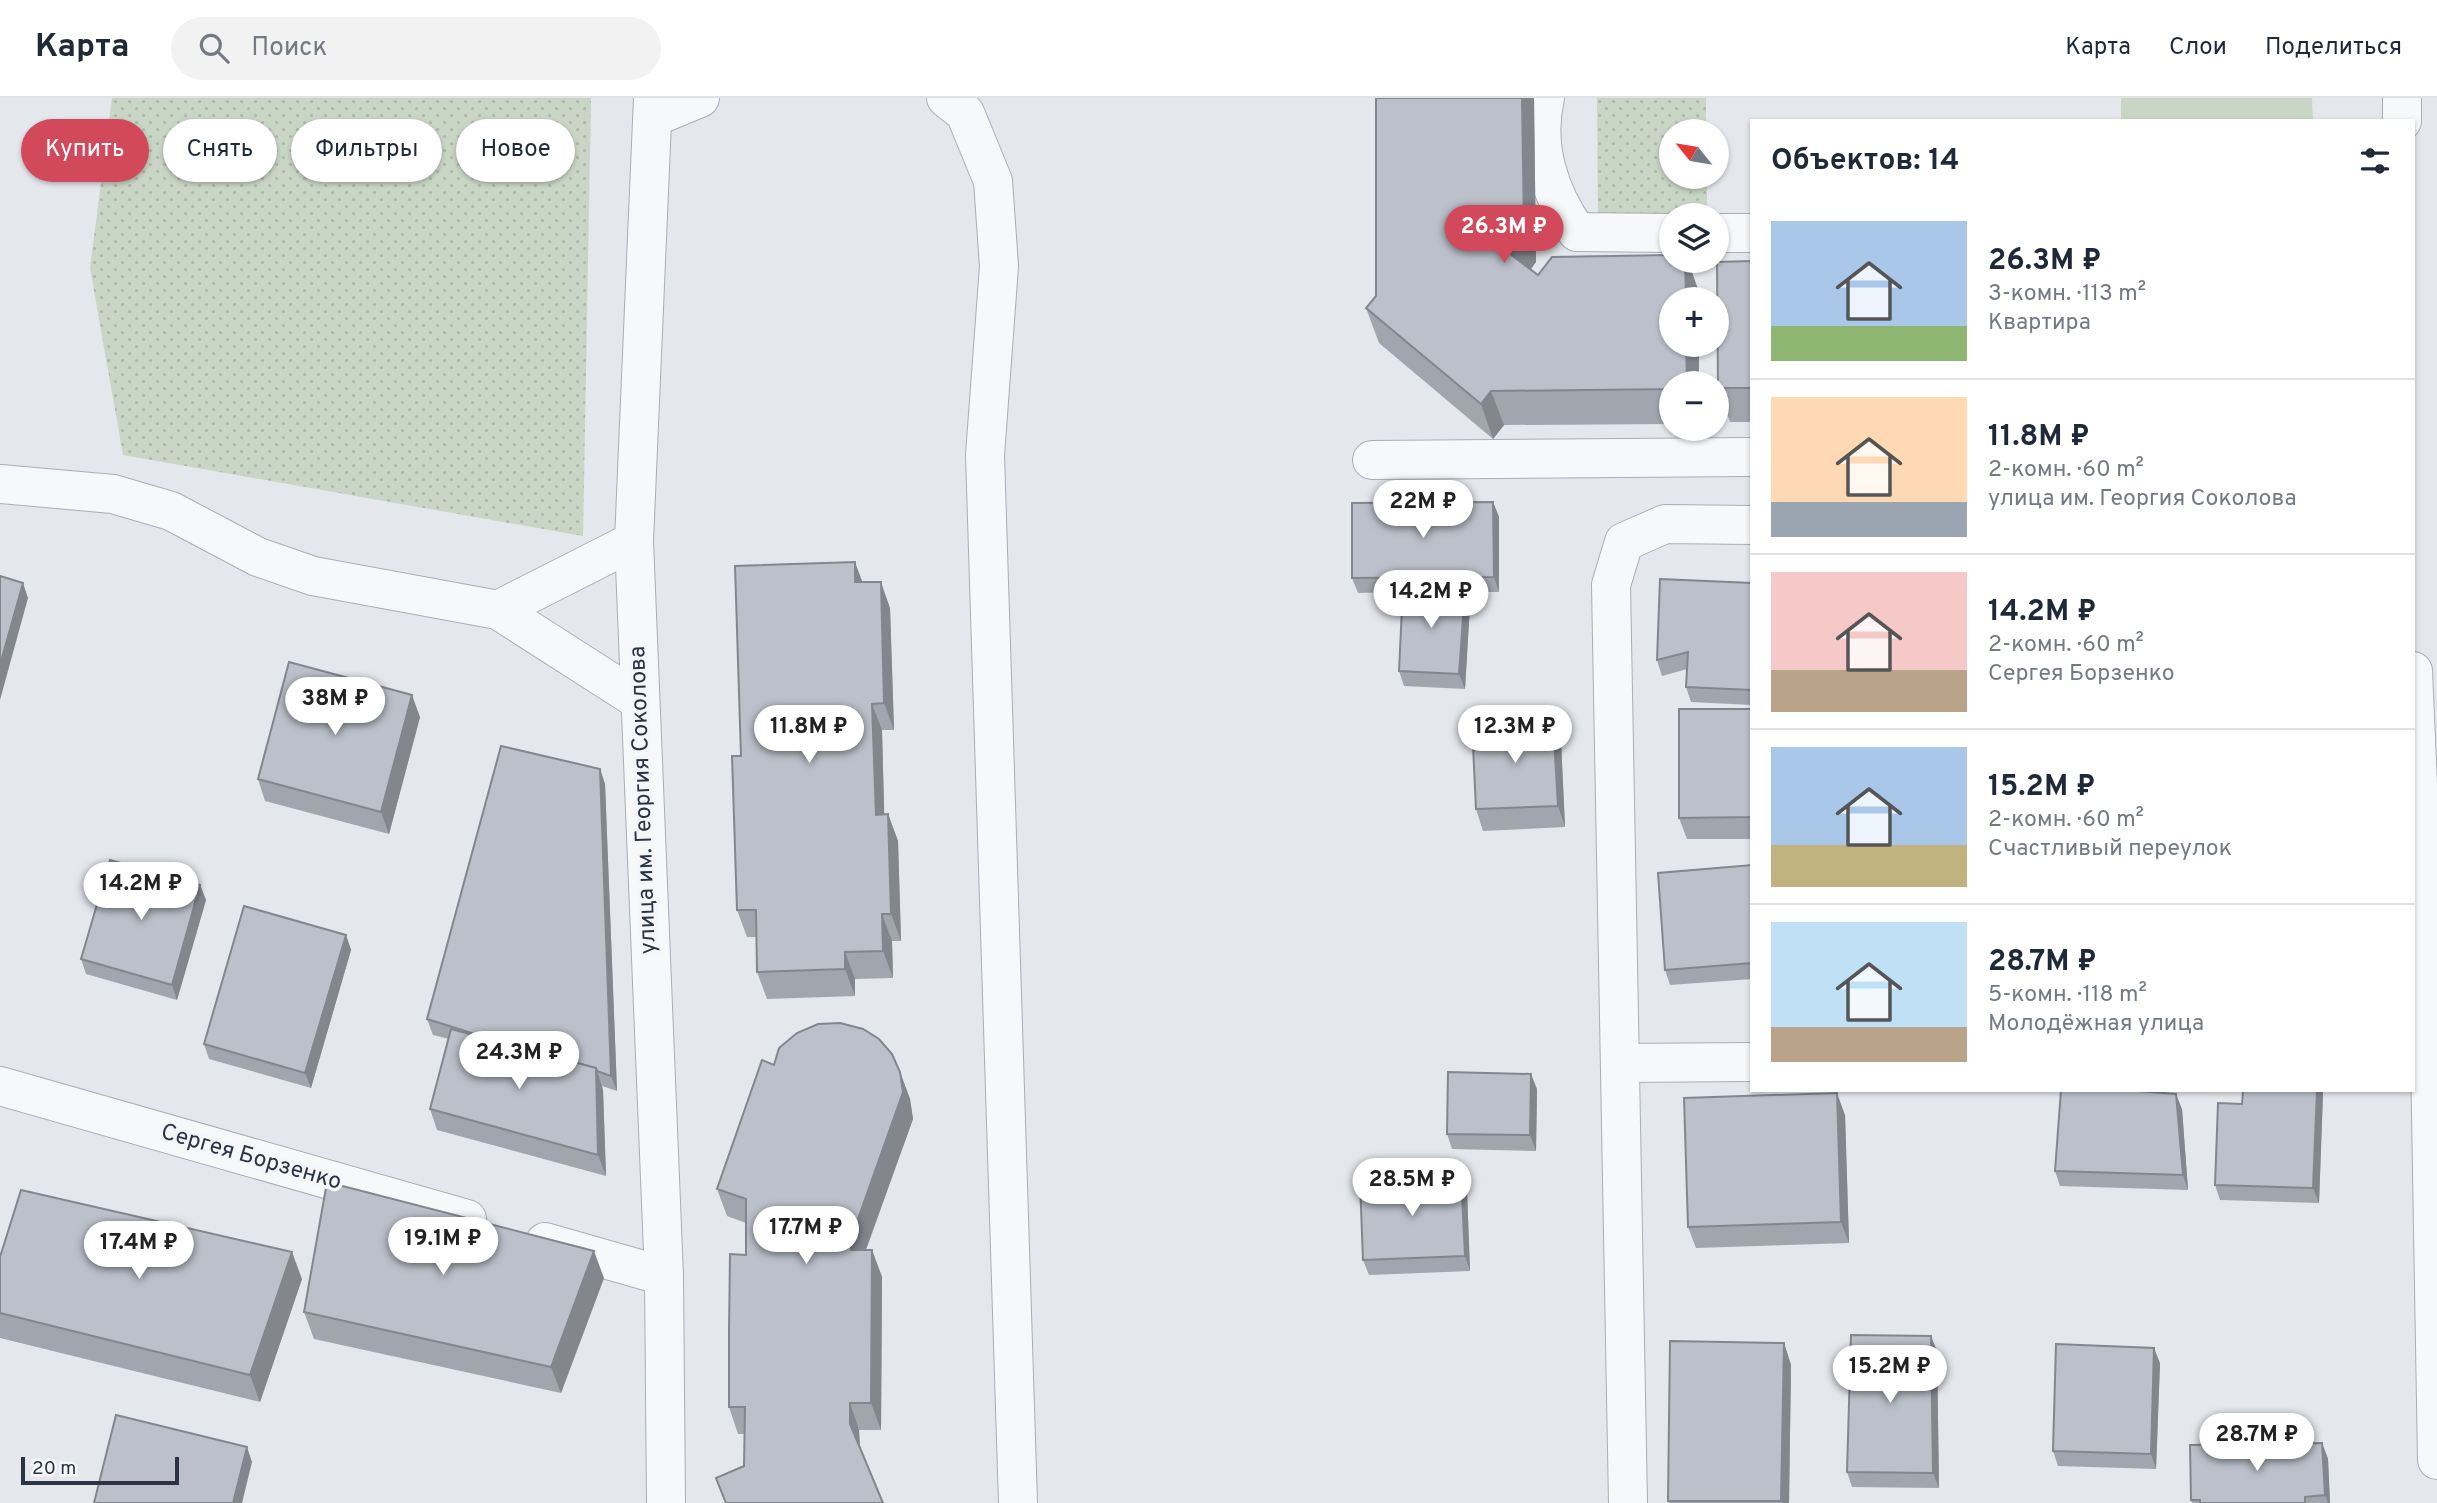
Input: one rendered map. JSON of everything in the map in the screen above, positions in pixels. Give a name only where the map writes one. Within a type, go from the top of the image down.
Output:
[{"type":"street","points":[[654,107],[700,98]]},
{"type":"street","points":[[946,98],[965,113],[993,181],[999,266],[985,455],[1018,1503]]},
{"type":"street","points":[[1545,98],[1541,136],[1544,161],[1554,194],[1577,232],[1659,233]]},
{"type":"street","points":[[2402,98],[2402,119]]},
{"type":"street","name":"улица им. Георгия Соколова","points":[[654,107],[634,541],[664,1276],[666,1503]]},
{"type":"street","points":[[1729,233],[1750,233]]},
{"type":"street","points":[[1372,460],[1750,457]]},
{"type":"street","points":[[0,484],[113,494],[171,511],[258,557],[313,576],[498,610],[640,701]]},
{"type":"street","points":[[1628,1503],[1611,585],[1624,542],[1665,524],[1750,525]]},
{"type":"street","points":[[498,610],[634,541]]},
{"type":"street","points":[[2415,757],[2422,1056],[2437,1460]]},
{"type":"street","points":[[1621,1062],[1750,1062]]},
{"type":"street","name":"Сергея Борзенко","points":[[0,1086],[664,1276]]},
{"type":"green space","points":[[112,98],[591,98],[583,536],[123,455],[90,268],[101,182],[149,182],[149,119],[109,119]]},
{"type":"green space","points":[[1597,98],[1706,98],[1706,119],[1659,119],[1659,189],[1707,189],[1707,203],[1659,203],[1659,217],[1598,226]]},
{"type":"green space","points":[[2121,98],[2312,98],[2313,119],[2121,119]]},
{"type":"building","points":[[1376,98],[1522,98],[1524,228],[1506,251],[1538,275],[1552,257],[1659,255],[1659,273],[1685,273],[1686,287],[1659,287],[1659,357],[1686,357],[1687,371],[1659,371],[1659,389],[1491,391],[1481,404],[1366,308],[1376,296]]},
{"type":"building","points":[[1750,261],[1750,388],[1729,388],[1729,371],[1718,371],[1718,357],[1729,357],[1729,287],[1717,287],[1717,273],[1729,273],[1729,262]]},
{"type":"building","points":[[1493,502],[1494,577],[1352,578],[1352,503]]},
{"type":"building","points":[[855,562],[855,582],[881,582],[884,703],[872,704],[876,815],[888,814],[891,914],[882,914],[883,951],[845,952],[845,969],[757,972],[756,910],[737,910],[732,756],[741,756],[735,566]]},
{"type":"building","points":[[0,576],[23,583],[0,665]]},
{"type":"building","points":[[1660,579],[1750,583],[1750,690],[1686,687],[1688,652],[1657,660]]},
{"type":"building","points":[[1403,586],[1465,590],[1459,674],[1399,671]]},
{"type":"building","points":[[289,662],[412,695],[381,812],[258,779]]},
{"type":"building","points":[[1679,709],[1750,709],[1750,817],[1679,818]]},
{"type":"building","points":[[1553,720],[1558,806],[1476,809],[1472,724]]},
{"type":"building","points":[[501,746],[600,769],[611,1076],[597,1071],[596,1068],[427,1019]]},
{"type":"building","points":[[110,860],[200,885],[172,985],[81,959]]},
{"type":"building","points":[[1750,865],[1750,963],[1665,970],[1658,873]]},
{"type":"building","points":[[244,906],[346,935],[305,1073],[204,1044]]},
{"type":"building","points":[[840,1023],[863,1029],[879,1039],[892,1054],[900,1072],[903,1092],[852,1236],[851,1250],[872,1250],[871,1403],[850,1403],[850,1424],[883,1503],[726,1503],[716,1478],[744,1466],[745,1407],[729,1407],[729,1331],[730,1254],[746,1255],[746,1199],[717,1189],[762,1060],[774,1065],[779,1048],[797,1033],[818,1024]]},
{"type":"building","points":[[451,1029],[596,1068],[598,1155],[430,1109]]},
{"type":"building","points":[[1448,1072],[1531,1074],[1530,1135],[1447,1134]]},
{"type":"building","points":[[2061,1092],[2176,1094],[2183,1175],[2055,1171]]},
{"type":"building","points":[[2243,1092],[2317,1092],[2313,1188],[2215,1185],[2218,1103],[2242,1104]]},
{"type":"building","points":[[1837,1093],[1841,1222],[1688,1227],[1684,1098]]},
{"type":"building","points":[[1461,1176],[1465,1256],[1363,1260],[1360,1181]]},
{"type":"building","points":[[327,1182],[594,1251],[551,1367],[304,1312]]},
{"type":"building","points":[[21,1190],[292,1252],[250,1375],[0,1313],[0,1257]]},
{"type":"building","points":[[1851,1335],[1931,1336],[1933,1473],[1847,1472]]},
{"type":"building","points":[[1670,1341],[1784,1343],[1781,1501],[1668,1501]]},
{"type":"building","points":[[2056,1344],[2154,1348],[2151,1454],[2053,1451]]},
{"type":"building","points":[[116,1415],[247,1447],[233,1503],[94,1503]]},
{"type":"building","points":[[2322,1443],[2325,1495],[2305,1497],[2305,1503],[2200,1503],[2200,1500],[2191,1500],[2190,1445]]}]
